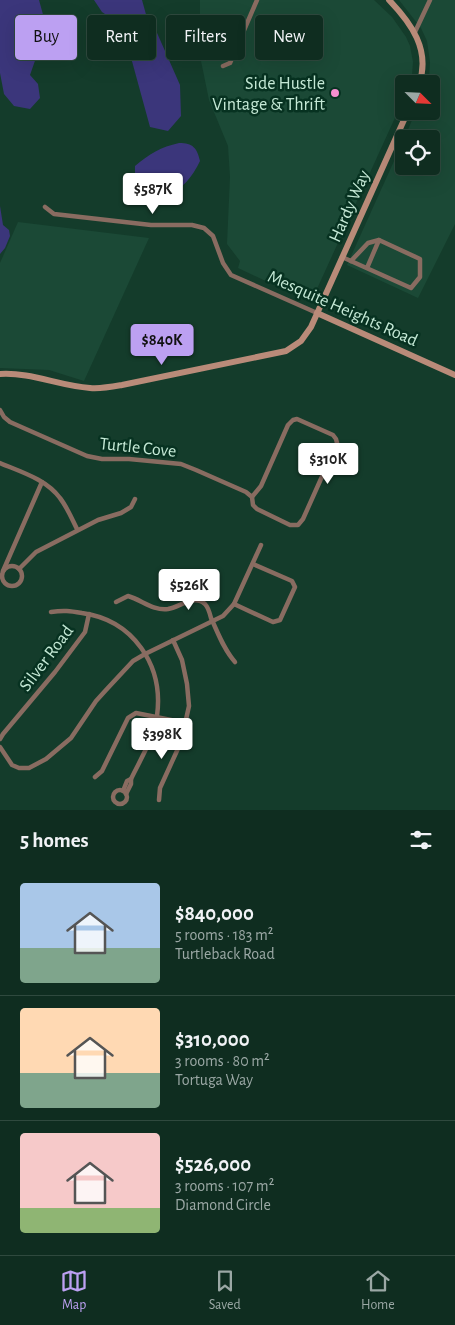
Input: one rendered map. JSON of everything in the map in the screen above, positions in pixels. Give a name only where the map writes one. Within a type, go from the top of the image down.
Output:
[{"type":"main road","points":[[389,0],[415,32],[420,44],[422,75]]},
{"type":"main road","name":"Hardy Way","points":[[0,374],[13,373],[71,385],[104,388],[286,351],[301,341],[311,327],[404,120]]},
{"type":"main road","name":"Mesquite Heights Road","points":[[317,313],[455,375]]},
{"type":"street","points":[[223,66],[230,63],[257,0]]},
{"type":"street","points":[[415,32],[430,0]]},
{"type":"street","name":"Mesquite Heights Road","points":[[45,207],[54,214],[150,225],[192,225],[204,228],[213,236],[223,263],[231,275],[317,313]]},
{"type":"street","points":[[342,257],[350,261],[411,288],[420,277],[420,258],[379,240],[368,243],[350,261]]},
{"type":"street","points":[[367,268],[379,240]]},
{"type":"street","name":"Turtle Cove","points":[[0,410],[10,422],[86,456],[102,459],[129,459],[181,464],[246,492],[252,497],[257,509],[290,525],[298,525],[302,519],[334,448],[336,439],[333,435],[297,419],[293,420],[288,425],[261,486],[252,497]]},
{"type":"street","points":[[0,463],[52,488],[61,499],[77,529]]},
{"type":"street","points":[[3,571],[11,566],[16,567],[22,575],[22,579],[16,585],[8,585],[2,578],[2,574],[3,571],[42,482]]},
{"type":"street","points":[[19,569],[36,552],[77,529],[131,508],[135,499]]},
{"type":"street","points":[[0,747],[12,765],[19,768],[29,768],[46,759],[70,738],[96,701],[133,661],[222,616],[234,604],[260,545]]},
{"type":"street","points":[[234,604],[272,622],[280,620],[295,587],[292,581],[252,564]]},
{"type":"street","points":[[116,602],[128,596],[136,598],[152,607],[167,609],[190,600],[197,600],[206,604],[228,654],[235,662]]},
{"type":"street","points":[[52,612],[63,610],[89,614],[110,621],[125,630],[137,643],[152,666],[157,681],[157,717],[147,746],[131,779],[127,781],[126,798],[124,802],[118,804]]},
{"type":"street","name":"Silver Road","points":[[0,739],[85,632],[89,614]]},
{"type":"street","points":[[159,800],[160,788],[181,742],[189,706],[182,660],[173,640]]},
{"type":"street","points":[[95,777],[102,771],[128,718],[136,713],[186,723]]},
{"type":"street","points":[[118,804],[114,801],[113,794],[116,791],[125,792]]},
{"type":"street","points":[[116,810],[118,804]]},
{"type":"shaded area","points":[[0,0],[39,0],[43,15],[15,15],[15,60],[35,60],[30,75],[38,84],[40,98],[30,109],[14,106],[4,94],[0,73]]},
{"type":"shaded area","points":[[94,0],[142,0],[146,15],[106,15],[102,12]]},
{"type":"shaded area","points":[[200,0],[374,0],[392,17],[410,46],[413,62],[412,75],[395,75],[395,118],[311,302],[238,268],[240,261],[227,244],[230,177],[228,146],[209,100],[201,60],[245,60],[245,15],[200,15]]},
{"type":"shaded area","points":[[399,0],[455,0],[455,224],[418,298],[347,265],[395,159],[395,175],[440,175],[440,130],[408,130],[412,120],[440,120],[440,75],[429,75],[430,62],[427,41],[421,28]]},
{"type":"shaded area","points":[[156,31],[166,53],[166,60],[169,60],[180,85],[181,116],[168,131],[150,127],[132,60],[156,60]]},
{"type":"shaded area","points":[[179,143],[194,147],[200,161],[194,172],[180,188],[169,194],[145,195],[135,183],[135,166],[156,152]]},
{"type":"shaded area","points":[[0,206],[3,225],[9,230],[10,236],[0,254]]},
{"type":"shaded area","points":[[18,222],[149,238],[84,381],[49,370],[0,368],[0,263]]},
{"type":"place","name":"Side Hustle Vintage & Thrift","points":[[335,93]]}]
